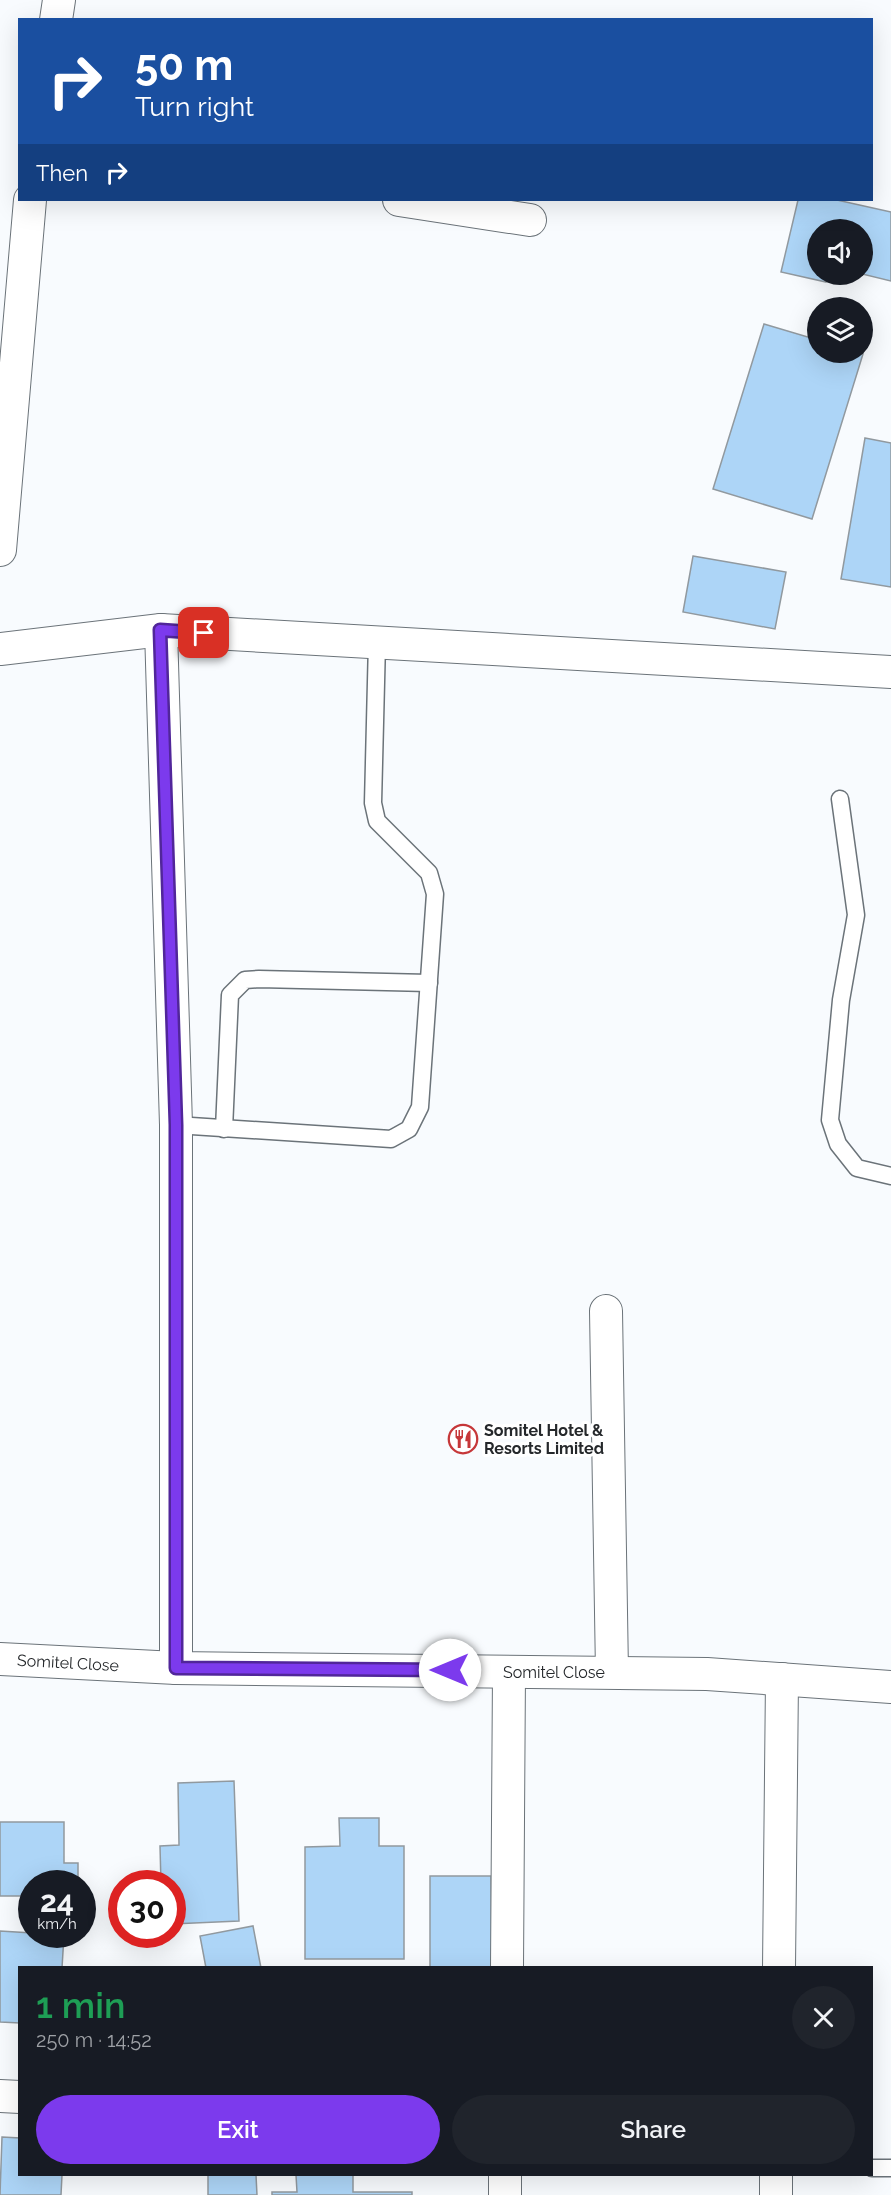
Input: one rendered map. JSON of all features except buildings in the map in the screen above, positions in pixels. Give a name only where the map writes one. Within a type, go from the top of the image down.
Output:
[{"type":"street","points":[[56,18],[59,0]]},
{"type":"street","points":[[0,550],[30,201]]},
{"type":"street","points":[[406,201],[530,220]]},
{"type":"street","points":[[160,630],[176,1125],[176,1668]]},
{"type":"street","points":[[0,649],[160,630],[891,672]]},
{"type":"street","points":[[606,1311],[612,1672]]},
{"type":"street","name":"Somitel Close","points":[[0,1659],[176,1668],[707,1674],[891,1687]]},
{"type":"street","points":[[507,1966],[509,1672]]},
{"type":"street","points":[[779,1966],[782,1679]]},
{"type":"street","points":[[0,2096],[18,2097]]},
{"type":"street","points":[[505,2176],[505,2195]]},
{"type":"street","points":[[776,2176],[776,2195]]},
{"type":"lane","points":[[176,1125],[391,1139],[409,1129],[420,1107],[435,894],[429,873],[377,821],[373,803],[377,642]]},
{"type":"lane","points":[[840,799],[856,915],[841,1000],[830,1120],[838,1144],[857,1168],[891,1176]]},
{"type":"lane","points":[[224,1129],[230,996],[245,980],[429,983]]},
{"type":"lane","points":[[873,2168],[891,2168]]},
{"type":"place","name":"Somitel Hotel & Resorts Limited","points":[[463,1439]]},
{"type":"route","points":[[204,633],[160,630],[176,1125],[176,1668],[450,1670]]}]
